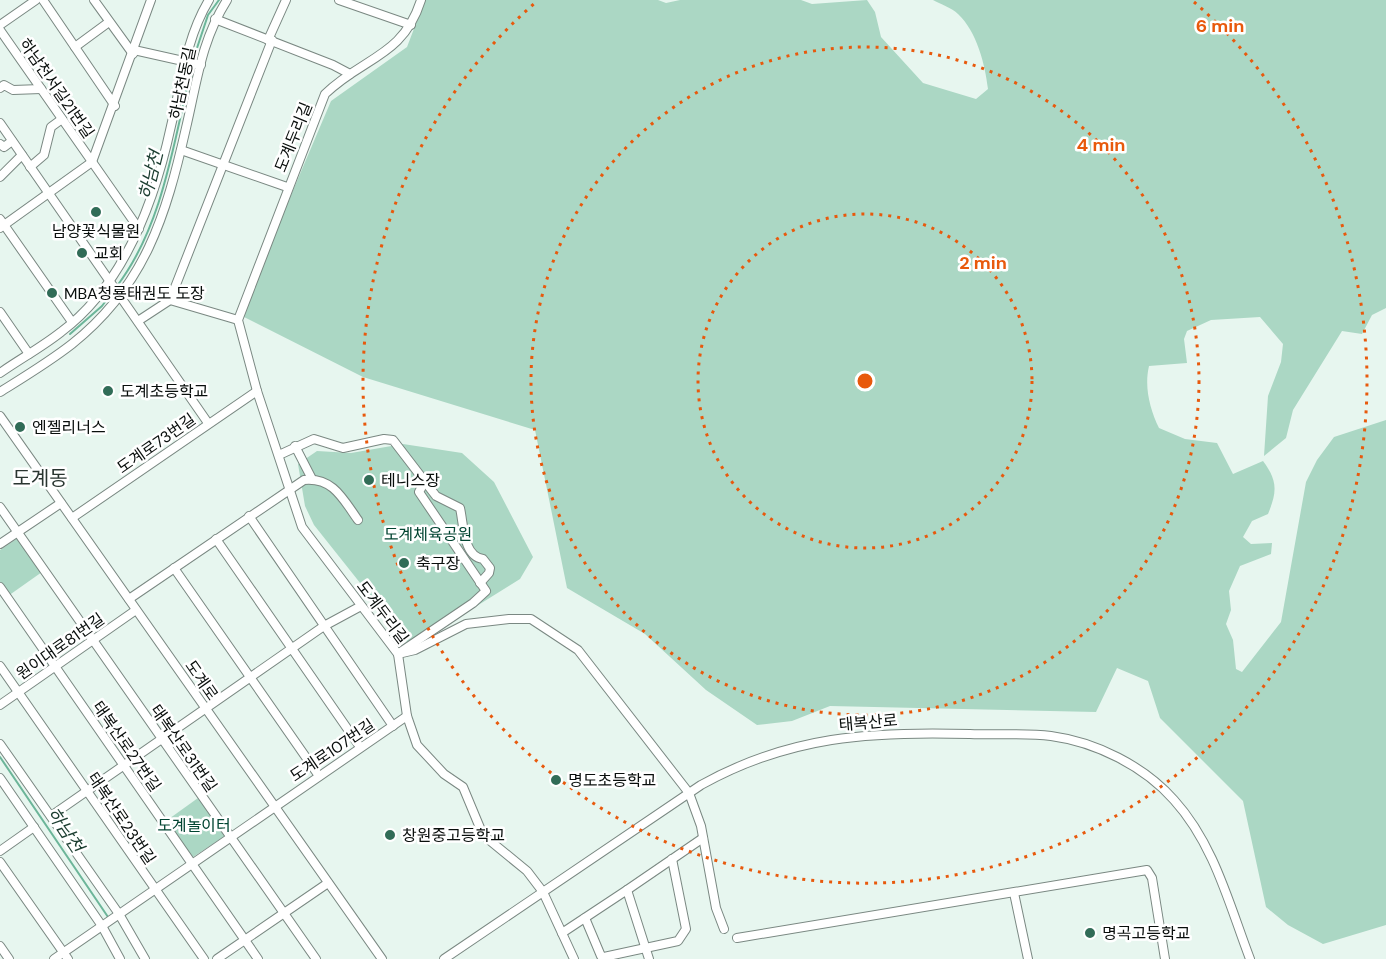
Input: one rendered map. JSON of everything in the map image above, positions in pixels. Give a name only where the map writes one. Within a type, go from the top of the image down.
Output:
[{"type":"street","points":[[0,25],[36,0]]},
{"type":"street","points":[[43,0],[115,106]]},
{"type":"street","points":[[94,0],[133,52],[199,64]]},
{"type":"street","name":"하남천서길21번길","points":[[92,162],[115,106],[151,0]]},
{"type":"street","points":[[0,373],[63,331],[111,284],[139,230],[163,165],[197,19],[209,0]]},
{"type":"street","name":"하남천동길","points":[[0,392],[73,344],[119,294],[142,264],[157,234],[181,150],[202,48],[215,19],[227,0]]},
{"type":"street","points":[[138,321],[170,300],[286,0]]},
{"type":"street","points":[[339,0],[411,25]]},
{"type":"street","name":"도계두리길","points":[[421,0],[411,25],[399,42],[350,74],[325,94],[287,187],[238,320],[257,391],[302,527],[398,654],[407,716],[417,746],[444,774],[463,787],[483,835],[527,871],[543,892],[574,959]]},
{"type":"street","points":[[215,19],[350,74]]},
{"type":"street","points":[[75,47],[109,22]]},
{"type":"street","name":"하남천서길21번길","points":[[0,30],[139,230]]},
{"type":"street","points":[[0,88],[4,85],[13,90],[41,89]]},
{"type":"street","points":[[30,167],[44,154],[51,127],[62,119]]},
{"type":"street","points":[[0,123],[208,423]]},
{"type":"street","points":[[0,144],[4,147],[12,141]]},
{"type":"street","points":[[181,150],[287,187]]},
{"type":"street","points":[[0,177],[22,155]]},
{"type":"street","points":[[72,322],[1,224],[92,162]]},
{"type":"street","points":[[170,300],[238,320]]},
{"type":"street","points":[[0,312],[29,354]]},
{"type":"street","points":[[63,331],[73,344]]},
{"type":"street","name":"도계로73번길","points":[[72,518],[257,391]]},
{"type":"street","name":"도계로","points":[[0,416],[381,959]]},
{"type":"street","points":[[279,455],[314,439],[344,448],[384,439],[393,440],[436,496],[460,508],[468,552],[474,558],[483,559],[490,568],[489,573],[480,583]]},
{"type":"street","points":[[295,446],[312,479]]},
{"type":"street","points":[[129,599],[304,480],[312,479],[332,485],[358,520]]},
{"type":"street","points":[[398,654],[473,603],[486,591],[419,492],[425,481]]},
{"type":"street","points":[[0,544],[61,503]]},
{"type":"street","name":"태복산로31번길","points":[[0,507],[316,959]]},
{"type":"street","points":[[249,516],[393,726]]},
{"type":"street","points":[[216,539],[360,747]]},
{"type":"street","points":[[174,568],[319,776]]},
{"type":"street","name":"태복산로27번길","points":[[0,587],[258,959]]},
{"type":"street","points":[[51,816],[324,626],[361,606]]},
{"type":"street","name":"원이대로81번길","points":[[0,705],[136,610]]},
{"type":"street","points":[[398,654],[415,650],[466,624],[531,619],[578,650],[689,793],[703,838],[716,909],[724,929]]},
{"type":"street","name":"태복산로23번길","points":[[0,666],[204,959]]},
{"type":"street","name":"도계로107번길","points":[[54,959],[66,956],[102,926],[154,889],[407,716]]},
{"type":"street","name":"태복산로","points":[[444,959],[689,793],[735,766],[772,752],[818,741],[902,732],[1052,736],[1097,748],[1137,768],[1173,799],[1199,832],[1214,862],[1250,959]]},
{"type":"street","points":[[0,744],[119,914],[145,959]]},
{"type":"street","points":[[0,778],[102,926],[120,959]]},
{"type":"street","points":[[0,851],[34,827]]},
{"type":"street","points":[[562,933],[703,838]]},
{"type":"street","points":[[585,918],[601,956],[678,941],[686,929],[672,859]]},
{"type":"street","points":[[0,862],[66,956]]},
{"type":"street","points":[[737,938],[1148,870],[1152,878],[1165,959]]},
{"type":"street","points":[[217,959],[328,883]]},
{"type":"street","points":[[627,890],[649,959]]},
{"type":"street","points":[[1014,893],[1028,959]]},
{"type":"street","points":[[0,946],[9,959]]},
{"type":"green space","points":[[425,0],[658,0],[666,3],[680,0],[801,0],[812,4],[867,0],[875,12],[881,37],[923,83],[976,99],[988,89],[985,69],[975,39],[965,21],[958,14],[933,0],[1386,0],[1386,308],[1372,315],[1362,334],[1342,331],[1293,410],[1286,438],[1264,456],[1268,396],[1281,362],[1283,344],[1260,317],[1211,320],[1187,331],[1184,339],[1187,363],[1149,366],[1147,382],[1151,406],[1159,428],[1185,439],[1217,443],[1233,474],[1263,461],[1274,481],[1273,499],[1268,514],[1252,521],[1243,537],[1251,544],[1272,543],[1271,554],[1240,566],[1229,591],[1231,610],[1226,624],[1233,640],[1236,669],[1242,672],[1281,622],[1306,482],[1317,460],[1334,437],[1386,420],[1386,925],[1323,944],[1288,925],[1266,907],[1243,801],[1160,718],[1148,681],[1117,668],[1096,712],[830,706],[792,721],[757,725],[706,690],[645,634],[567,588],[535,430],[363,377],[240,315],[331,101],[407,47]]},
{"type":"green space","name":"도계체육공원","points":[[403,444],[462,453],[494,482],[533,557],[520,579],[411,647],[314,525],[305,506],[298,464],[317,451],[351,453]]},
{"type":"green space","points":[[18,538],[42,572],[8,596],[0,585],[0,550]]},
{"type":"green space","name":"도계놀이터","points":[[198,798],[225,836],[193,857],[166,821]]},
{"type":"waterway","name":"하남천","points":[[193,60],[208,15],[219,0]]},
{"type":"waterway","name":"하남천","points":[[117,286],[133,262],[157,208],[173,151],[192,66]]},
{"type":"waterway","name":"하남천","points":[[70,334],[102,306],[114,290]]},
{"type":"waterway","name":"하남천","points":[[0,757],[108,917]]},
{"type":"place","name":"남양꽃식물원","points":[[96,212]]},
{"type":"place","name":"교회","points":[[82,253]]},
{"type":"place","name":"MBA청룡태권도 도장","points":[[52,293]]},
{"type":"place","name":"도계초등학교","points":[[108,391]]},
{"type":"place","name":"엔젤리너스","points":[[20,427]]},
{"type":"place","name":"테니스장","points":[[369,480]]},
{"type":"place","name":"축구장","points":[[404,563]]},
{"type":"place","name":"명도초등학교","points":[[556,780]]},
{"type":"place","name":"창원중고등학교","points":[[390,835]]},
{"type":"place","name":"명곡고등학교","points":[[1090,933]]},
{"type":"district","name":"도계동","points":[[40,478]]}]
